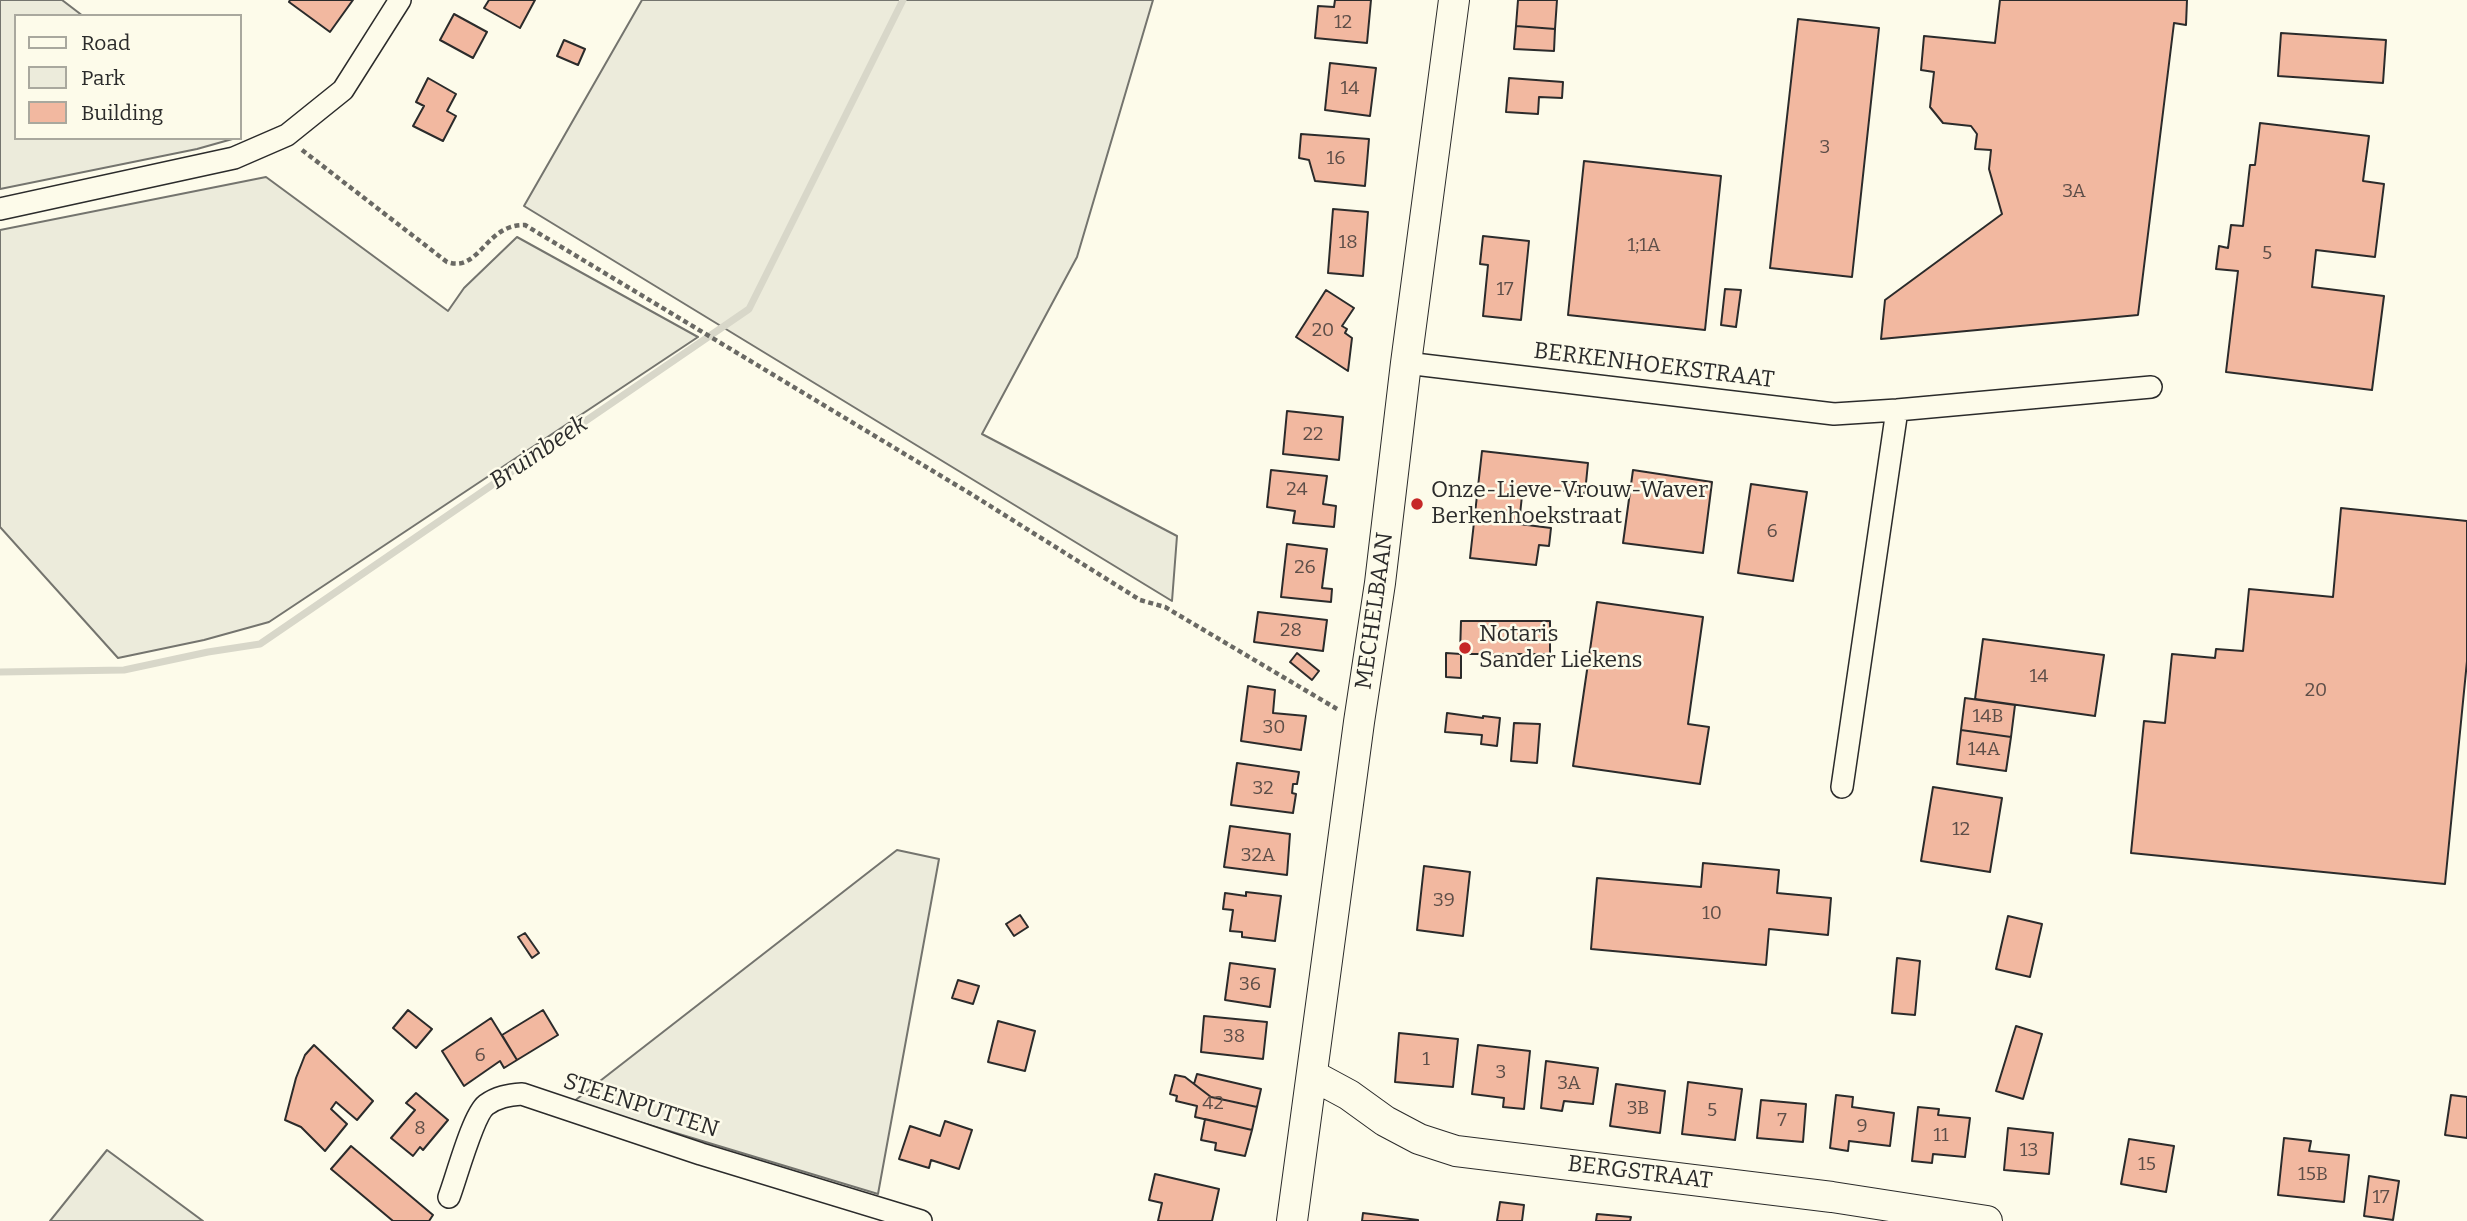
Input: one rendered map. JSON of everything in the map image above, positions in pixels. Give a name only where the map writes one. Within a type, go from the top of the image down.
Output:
[{"type":"street","points":[[0,209],[234,158],[287,135],[343,90],[400,0]]},
{"type":"street","name":"MECHELBAAN","points":[[1292,1221],[1380,583],[1454,0]]},
{"type":"street","name":"BERKENHOEKSTRAAT","points":[[1406,363],[1834,414],[2151,387]]},
{"type":"street","points":[[1842,787],[1897,410]]},
{"type":"street","name":"BERGSTRAAT","points":[[1312,1075],[1419,1139],[1456,1151],[1832,1197],[1987,1221]]},
{"type":"street","name":"STEENPUTTEN","points":[[449,1197],[476,1119],[484,1106],[505,1095],[522,1094],[874,1214],[922,1221]]},
{"type":"path","points":[[287,135],[447,262],[457,265],[468,262],[501,229],[513,224],[525,225],[722,342],[1140,600],[1166,607],[1359,722]]},
{"type":"green space","points":[[0,0],[62,0],[80,14],[14,14],[14,140],[229,140],[197,149],[0,189]]},
{"type":"green space","points":[[642,0],[1153,0],[1077,257],[982,434],[1177,536],[1172,601],[524,206]]},
{"type":"green space","points":[[266,177],[448,311],[464,288],[517,237],[698,337],[269,622],[204,640],[118,658],[0,527],[0,230]]},
{"type":"green space","points":[[897,850],[939,859],[878,1194],[573,1102]]},
{"type":"green space","points":[[107,1150],[203,1221],[50,1221]]},
{"type":"building","points":[[353,0],[330,32],[289,2]]},
{"type":"building","points":[[489,0],[535,0],[520,28],[484,8]]},
{"type":"building","points":[[1335,0],[1371,0],[1367,43],[1315,38],[1318,6],[1334,7]]},
{"type":"building","points":[[1518,0],[1557,0],[1555,29],[1516,26]]},
{"type":"building","points":[[2000,0],[2187,0],[2186,25],[2174,23],[2138,315],[1881,339],[1885,300],[2002,214],[1989,169],[1991,150],[1975,149],[1977,134],[1971,126],[1943,123],[1930,107],[1934,72],[1921,70],[1924,36],[1995,43]]},
{"type":"building","points":[[454,14],[487,32],[473,58],[440,40]]},
{"type":"building","points":[[1798,19],[1879,28],[1852,277],[1770,268]]},
{"type":"building","points":[[1516,26],[1555,29],[1554,51],[1514,49]]},
{"type":"building","points":[[2281,33],[2386,40],[2383,83],[2278,76]]},
{"type":"building","points":[[564,40],[585,49],[578,65],[557,56]]},
{"type":"building","points":[[1330,63],[1376,68],[1370,116],[1325,110]]},
{"type":"building","points":[[428,78],[456,94],[447,111],[456,116],[443,141],[413,126],[424,106],[416,102]]},
{"type":"building","points":[[1509,78],[1563,82],[1562,98],[1539,97],[1538,114],[1506,112]]},
{"type":"building","points":[[2260,123],[2369,136],[2363,181],[2384,184],[2375,257],[2316,250],[2312,287],[2384,296],[2372,390],[2226,372],[2238,271],[2216,269],[2219,246],[2228,248],[2231,225],[2243,226],[2250,165],[2255,165]]},
{"type":"building","points":[[1301,134],[1369,139],[1365,186],[1315,181],[1309,160],[1299,158]]},
{"type":"building","points":[[1584,161],[1721,176],[1705,330],[1568,315]]},
{"type":"building","points":[[1333,209],[1368,212],[1363,276],[1328,273]]},
{"type":"building","points":[[1483,236],[1529,241],[1521,320],[1483,316],[1488,265],[1480,264]]},
{"type":"building","points":[[1725,289],[1741,290],[1736,327],[1721,325]]},
{"type":"building","points":[[1326,290],[1354,308],[1342,326],[1347,329],[1345,333],[1352,338],[1348,371],[1296,337]]},
{"type":"building","points":[[1287,411],[1343,417],[1339,460],[1283,454]]},
{"type":"building","points":[[1482,451],[1588,463],[1585,493],[1523,486],[1519,524],[1551,528],[1549,546],[1539,545],[1536,565],[1470,558]]},
{"type":"building","points":[[1271,470],[1327,476],[1323,504],[1336,506],[1334,527],[1293,523],[1295,511],[1267,507]]},
{"type":"building","points":[[1633,470],[1712,482],[1703,553],[1623,543]]},
{"type":"building","points":[[1751,484],[1807,492],[1793,581],[1738,573]]},
{"type":"building","points":[[2341,508],[2467,521],[2467,661],[2445,884],[2131,853],[2144,721],[2165,723],[2172,654],[2215,658],[2216,649],[2243,651],[2249,589],[2333,597]]},
{"type":"building","points":[[1287,544],[1327,549],[1322,588],[1332,589],[1331,602],[1281,597]]},
{"type":"building","points":[[1597,602],[1703,617],[1688,724],[1709,727],[1700,784],[1573,766]]},
{"type":"building","points":[[1258,612],[1327,620],[1323,651],[1254,642]]},
{"type":"building","points":[[1461,621],[1550,621],[1550,654],[1460,654]]},
{"type":"building","points":[[1983,639],[2104,655],[2095,716],[1975,699]]},
{"type":"building","points":[[1297,653],[1319,671],[1312,680],[1290,662]]},
{"type":"building","points":[[1446,653],[1461,654],[1461,678],[1446,677]]},
{"type":"building","points":[[1248,686],[1275,690],[1273,713],[1306,716],[1301,750],[1241,741]]},
{"type":"building","points":[[1965,698],[2015,705],[2011,737],[1961,730]]},
{"type":"building","points":[[1447,713],[1500,718],[1497,746],[1481,744],[1482,735],[1445,732]]},
{"type":"building","points":[[1514,723],[1540,724],[1537,763],[1511,761]]},
{"type":"building","points":[[1961,730],[2011,737],[2006,771],[1957,764]]},
{"type":"building","points":[[1237,763],[1299,772],[1297,784],[1293,784],[1292,793],[1296,794],[1293,813],[1231,805]]},
{"type":"building","points":[[1933,787],[2002,798],[1990,872],[1921,861]]},
{"type":"building","points":[[1230,826],[1290,834],[1287,875],[1224,867]]},
{"type":"building","points":[[1703,863],[1779,870],[1777,893],[1831,898],[1828,935],[1769,929],[1766,965],[1591,949],[1597,878],[1701,887]]},
{"type":"building","points":[[1424,866],[1470,872],[1463,936],[1417,930]]},
{"type":"building","points":[[1246,892],[1281,896],[1275,941],[1242,937],[1242,932],[1230,931],[1233,910],[1223,909],[1225,893],[1246,896]]},
{"type":"building","points":[[1020,915],[1028,927],[1014,936],[1006,924]]},
{"type":"building","points":[[2008,916],[2042,924],[2030,977],[1996,969]]},
{"type":"building","points":[[525,933],[539,953],[532,958],[518,937]]},
{"type":"building","points":[[1897,958],[1920,961],[1915,1015],[1892,1013]]},
{"type":"building","points":[[1230,963],[1275,969],[1270,1007],[1225,1000]]},
{"type":"building","points":[[958,980],[979,986],[973,1004],[952,998]]},
{"type":"building","points":[[408,1010],[432,1029],[416,1048],[393,1028]]},
{"type":"building","points":[[543,1010],[558,1035],[517,1060],[502,1035]]},
{"type":"building","points":[[1204,1016],[1267,1022],[1263,1059],[1201,1052]]},
{"type":"building","points":[[491,1018],[517,1060],[504,1068],[500,1061],[464,1086],[442,1051]]},
{"type":"building","points":[[998,1021],[1035,1031],[1025,1071],[988,1062]]},
{"type":"building","points":[[2016,1026],[2042,1034],[2023,1099],[1996,1091]]},
{"type":"building","points":[[1399,1033],[1458,1039],[1453,1087],[1395,1082]]},
{"type":"building","points":[[314,1045],[373,1101],[357,1120],[336,1102],[331,1109],[347,1124],[325,1151],[301,1127],[285,1120],[296,1078],[305,1055]]},
{"type":"building","points":[[1478,1045],[1530,1051],[1524,1109],[1503,1107],[1504,1098],[1472,1094]]},
{"type":"building","points":[[1546,1061],[1598,1068],[1593,1104],[1564,1101],[1562,1111],[1541,1108]]},
{"type":"building","points":[[1197,1074],[1261,1089],[1257,1107],[1211,1097],[1194,1084]]},
{"type":"building","points":[[1175,1075],[1185,1077],[1211,1097],[1257,1107],[1252,1130],[1195,1117],[1197,1106],[1176,1101],[1177,1096],[1170,1094]]},
{"type":"building","points":[[1688,1082],[1742,1089],[1735,1140],[1682,1134]]},
{"type":"building","points":[[1616,1084],[1665,1091],[1660,1133],[1610,1126]]},
{"type":"building","points":[[416,1093],[448,1120],[423,1150],[420,1147],[413,1156],[391,1138],[415,1110],[406,1103]]},
{"type":"building","points":[[1836,1095],[1853,1097],[1852,1107],[1894,1113],[1890,1146],[1849,1141],[1848,1151],[1830,1148]]},
{"type":"building","points":[[2451,1095],[2467,1097],[2467,1138],[2445,1135]]},
{"type":"building","points":[[1761,1100],[1806,1104],[1803,1142],[1757,1138]]},
{"type":"building","points":[[1918,1107],[1939,1109],[1938,1115],[1970,1118],[1965,1157],[1933,1154],[1932,1163],[1912,1161]]},
{"type":"building","points":[[1205,1119],[1252,1130],[1245,1156],[1215,1150],[1216,1143],[1201,1140]]},
{"type":"building","points":[[945,1121],[972,1130],[959,1169],[931,1160],[929,1168],[899,1159],[910,1126],[940,1136]]},
{"type":"building","points":[[2008,1128],[2053,1133],[2049,1174],[2004,1170]]},
{"type":"building","points":[[2284,1138],[2311,1141],[2309,1151],[2349,1155],[2344,1202],[2278,1195]]},
{"type":"building","points":[[2129,1139],[2174,1146],[2166,1192],[2121,1184]]},
{"type":"building","points":[[351,1146],[433,1215],[429,1221],[393,1221],[331,1169]]},
{"type":"building","points":[[1155,1174],[1219,1189],[1212,1221],[1158,1221],[1162,1203],[1149,1200]]},
{"type":"building","points":[[2369,1176],[2399,1181],[2393,1220],[2364,1216]]},
{"type":"building","points":[[1500,1202],[1524,1205],[1522,1221],[1497,1221]]},
{"type":"building","points":[[1363,1213],[1418,1220],[1418,1221],[1362,1221]]},
{"type":"building","points":[[1597,1214],[1631,1217],[1630,1221],[1596,1221]]},
{"type":"waterway","name":"Bruinbeek","points":[[0,672],[124,670],[260,644],[749,309],[903,0]]},
{"type":"place","name":"Onze-Lieve-Vrouw-Waver Berkenhoekstraat","points":[[1417,504]]},
{"type":"place","name":"Notaris Sander Liekens","points":[[1465,648]]}]
